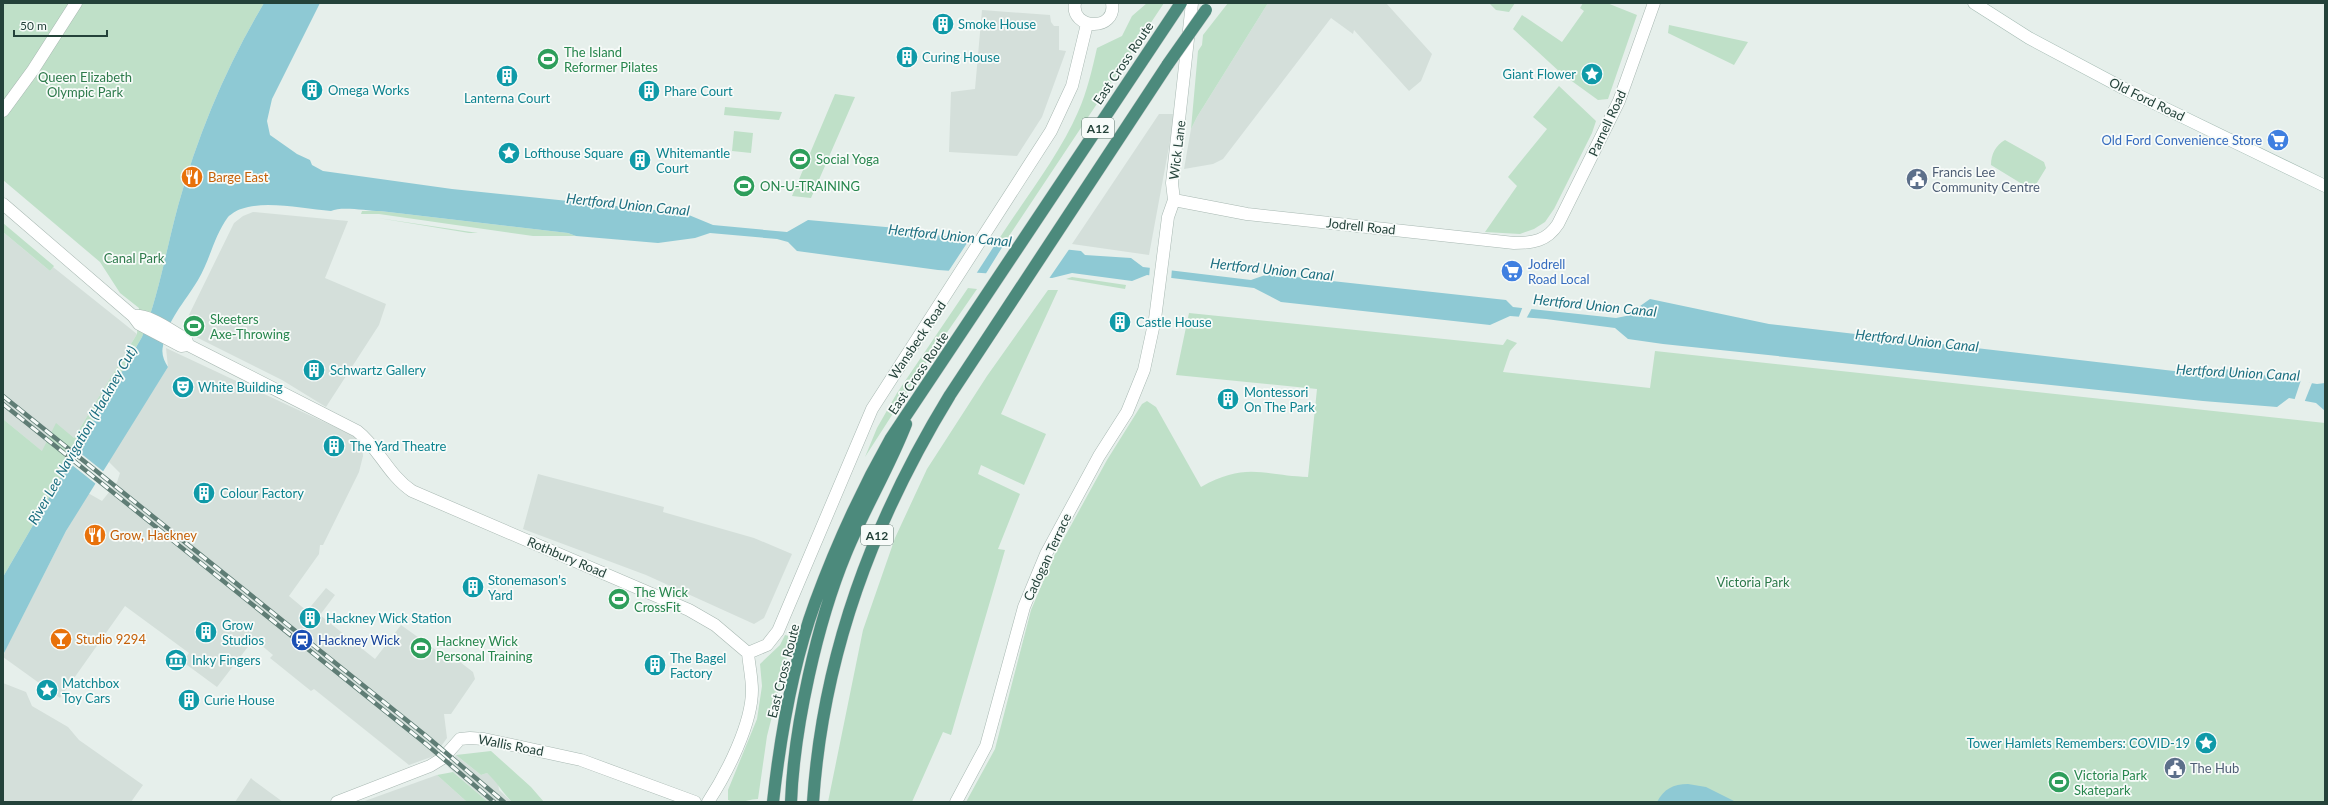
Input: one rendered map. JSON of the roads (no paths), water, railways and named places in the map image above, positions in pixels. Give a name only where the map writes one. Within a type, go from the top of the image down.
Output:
[{"type":"highway","name":"East Cross Route","points":[[773,802],[787,712],[814,604],[862,491],[891,438],[1181,3]]},
{"type":"highway","name":"A12","points":[[814,802],[816,763],[825,702],[842,637],[862,571],[890,505],[926,436],[1168,64],[1209,7]]},
{"type":"highway","name":"A12","points":[[791,802],[799,733],[814,657],[828,607],[845,554],[871,497],[899,444],[912,408]]},
{"type":"street","points":[[3,111],[33,70],[76,3]]},
{"type":"street","points":[[1075,3],[1074,7],[1078,17],[1087,24],[1094,25],[1105,22],[1112,13],[1112,3]]},
{"type":"street","name":"Wick Lane","points":[[1155,319],[1161,258],[1169,209],[1174,200],[1172,183],[1192,3]]},
{"type":"street","name":"Parnell Road","points":[[1547,237],[1558,224],[1619,101],[1654,3]]},
{"type":"street","name":"Old Ford Road","points":[[1974,3],[2029,38],[2123,88],[2325,186]]},
{"type":"street","name":"Wansbeck Road","points":[[748,653],[767,645],[778,631],[872,409],[899,365],[953,285],[1044,144],[1064,107],[1072,86],[1087,24]]},
{"type":"street","name":"Jodrell Road","points":[[1174,200],[1247,214],[1486,240],[1522,243],[1539,241],[1547,237]]},
{"type":"street","name":"Rothbury Road","points":[[3,204],[138,318],[170,335],[181,346],[188,345],[357,431],[365,437],[392,474],[412,491],[689,610],[715,625],[748,653]]},
{"type":"street","name":"Cadogan Terrace","points":[[956,802],[986,746],[1024,607],[1046,554],[1099,456],[1127,412],[1144,370],[1155,319]]},
{"type":"street","points":[[708,802],[731,759],[749,716],[752,691],[748,653]]},
{"type":"street","name":"Wallis Road","points":[[336,802],[430,766],[443,758],[460,740],[470,738],[513,745],[581,760],[695,802]]},
{"type":"water","name":"Hertford Union Canal","points":[[264,3],[320,3],[272,99],[267,121],[270,135],[297,154],[310,160],[312,165],[323,171],[452,189],[684,213],[713,225],[787,232],[808,220],[930,231],[935,235],[1081,251],[1085,255],[1131,258],[1143,267],[1251,280],[1268,274],[1506,300],[1513,307],[1616,318],[1626,316],[1650,299],[1769,324],[2217,376],[2225,369],[2317,384],[2325,383],[2325,411],[2316,403],[2289,398],[2277,407],[2203,401],[1663,344],[1628,339],[1615,328],[1546,319],[1510,316],[1490,325],[1281,302],[1254,288],[1147,275],[1132,281],[1072,273],[1052,278],[938,270],[797,251],[788,242],[777,239],[710,233],[695,238],[658,243],[576,236],[568,233],[380,211],[341,209],[331,211],[273,205],[251,206],[232,213],[223,224],[202,272],[172,319],[168,328],[162,352],[168,367],[66,531],[3,655],[3,577],[142,337],[158,289],[178,206],[204,127],[225,76]]},
{"type":"water","points":[[1688,784],[1706,787],[1736,802],[1657,802],[1666,791],[1673,786]]},
{"type":"railway","points":[[3,396],[425,735],[504,802]]},
{"type":"railway","points":[[3,404],[426,744],[494,802]]},
{"type":"place","name":"Smoke House","points":[[943,24]]},
{"type":"place","name":"Curing House","points":[[907,57]]},
{"type":"place","name":"The Island Reformer Pilates","points":[[548,59]]},
{"type":"place","name":"Giant Flower","points":[[1592,74]]},
{"type":"place","name":"Lanterna Court","points":[[507,76]]},
{"type":"place","name":"Omega Works","points":[[312,90]]},
{"type":"place","name":"Phare Court","points":[[649,91]]},
{"type":"place","name":"Old Ford Convenience Store","points":[[2278,140]]},
{"type":"place","name":"Lofthouse Square","points":[[509,153]]},
{"type":"place","name":"Social Yoga","points":[[800,159]]},
{"type":"place","name":"Whitemantle Court","points":[[640,160]]},
{"type":"place","name":"Barge East","points":[[192,177]]},
{"type":"place","name":"Francis Lee Community Centre","points":[[1917,179]]},
{"type":"place","name":"ON-U-TRAINING","points":[[744,186]]},
{"type":"place","name":"Jodrell Road Local","points":[[1512,271]]},
{"type":"place","name":"Castle House","points":[[1120,322]]},
{"type":"place","name":"Skeeters Axe-Throwing","points":[[194,326]]},
{"type":"place","name":"Schwartz Gallery","points":[[314,370]]},
{"type":"place","name":"White Building","points":[[183,387]]},
{"type":"place","name":"Montessori On The Park","points":[[1228,399]]},
{"type":"place","name":"The Yard Theatre","points":[[334,446]]},
{"type":"place","name":"Colour Factory","points":[[204,493]]},
{"type":"place","name":"Grow, Hackney","points":[[95,535]]},
{"type":"place","name":"Stonemason's Yard","points":[[473,587]]},
{"type":"place","name":"The Wick CrossFit","points":[[619,599]]},
{"type":"place","name":"Hackney Wick Station","points":[[310,618]]},
{"type":"place","name":"Grow Studios","points":[[206,632]]},
{"type":"place","name":"Studio 9294","points":[[61,639]]},
{"type":"place","name":"Hackney Wick","points":[[302,640]]},
{"type":"place","name":"Hackney Wick Personal Training","points":[[421,648]]},
{"type":"place","name":"Inky Fingers","points":[[176,660]]},
{"type":"place","name":"The Bagel Factory","points":[[655,665]]},
{"type":"place","name":"Matchbox Toy Cars","points":[[47,690]]},
{"type":"place","name":"Curie House","points":[[189,700]]},
{"type":"place","name":"Tower Hamlets Remembers: COVID-19","points":[[2206,743]]},
{"type":"place","name":"The Hub","points":[[2175,768]]},
{"type":"place","name":"Victoria Park Skatepark","points":[[2059,782]]},
{"type":"park label","name":"Queen Elizabeth Olympic Park","points":[[85,84]]},
{"type":"park label","name":"Canal Park","points":[[134,258]]},
{"type":"park label","name":"Victoria Park","points":[[1753,582]]},
{"type":"water label","name":"River Lee Navigation (Hackney Cut)","points":[[82,435]]}]
